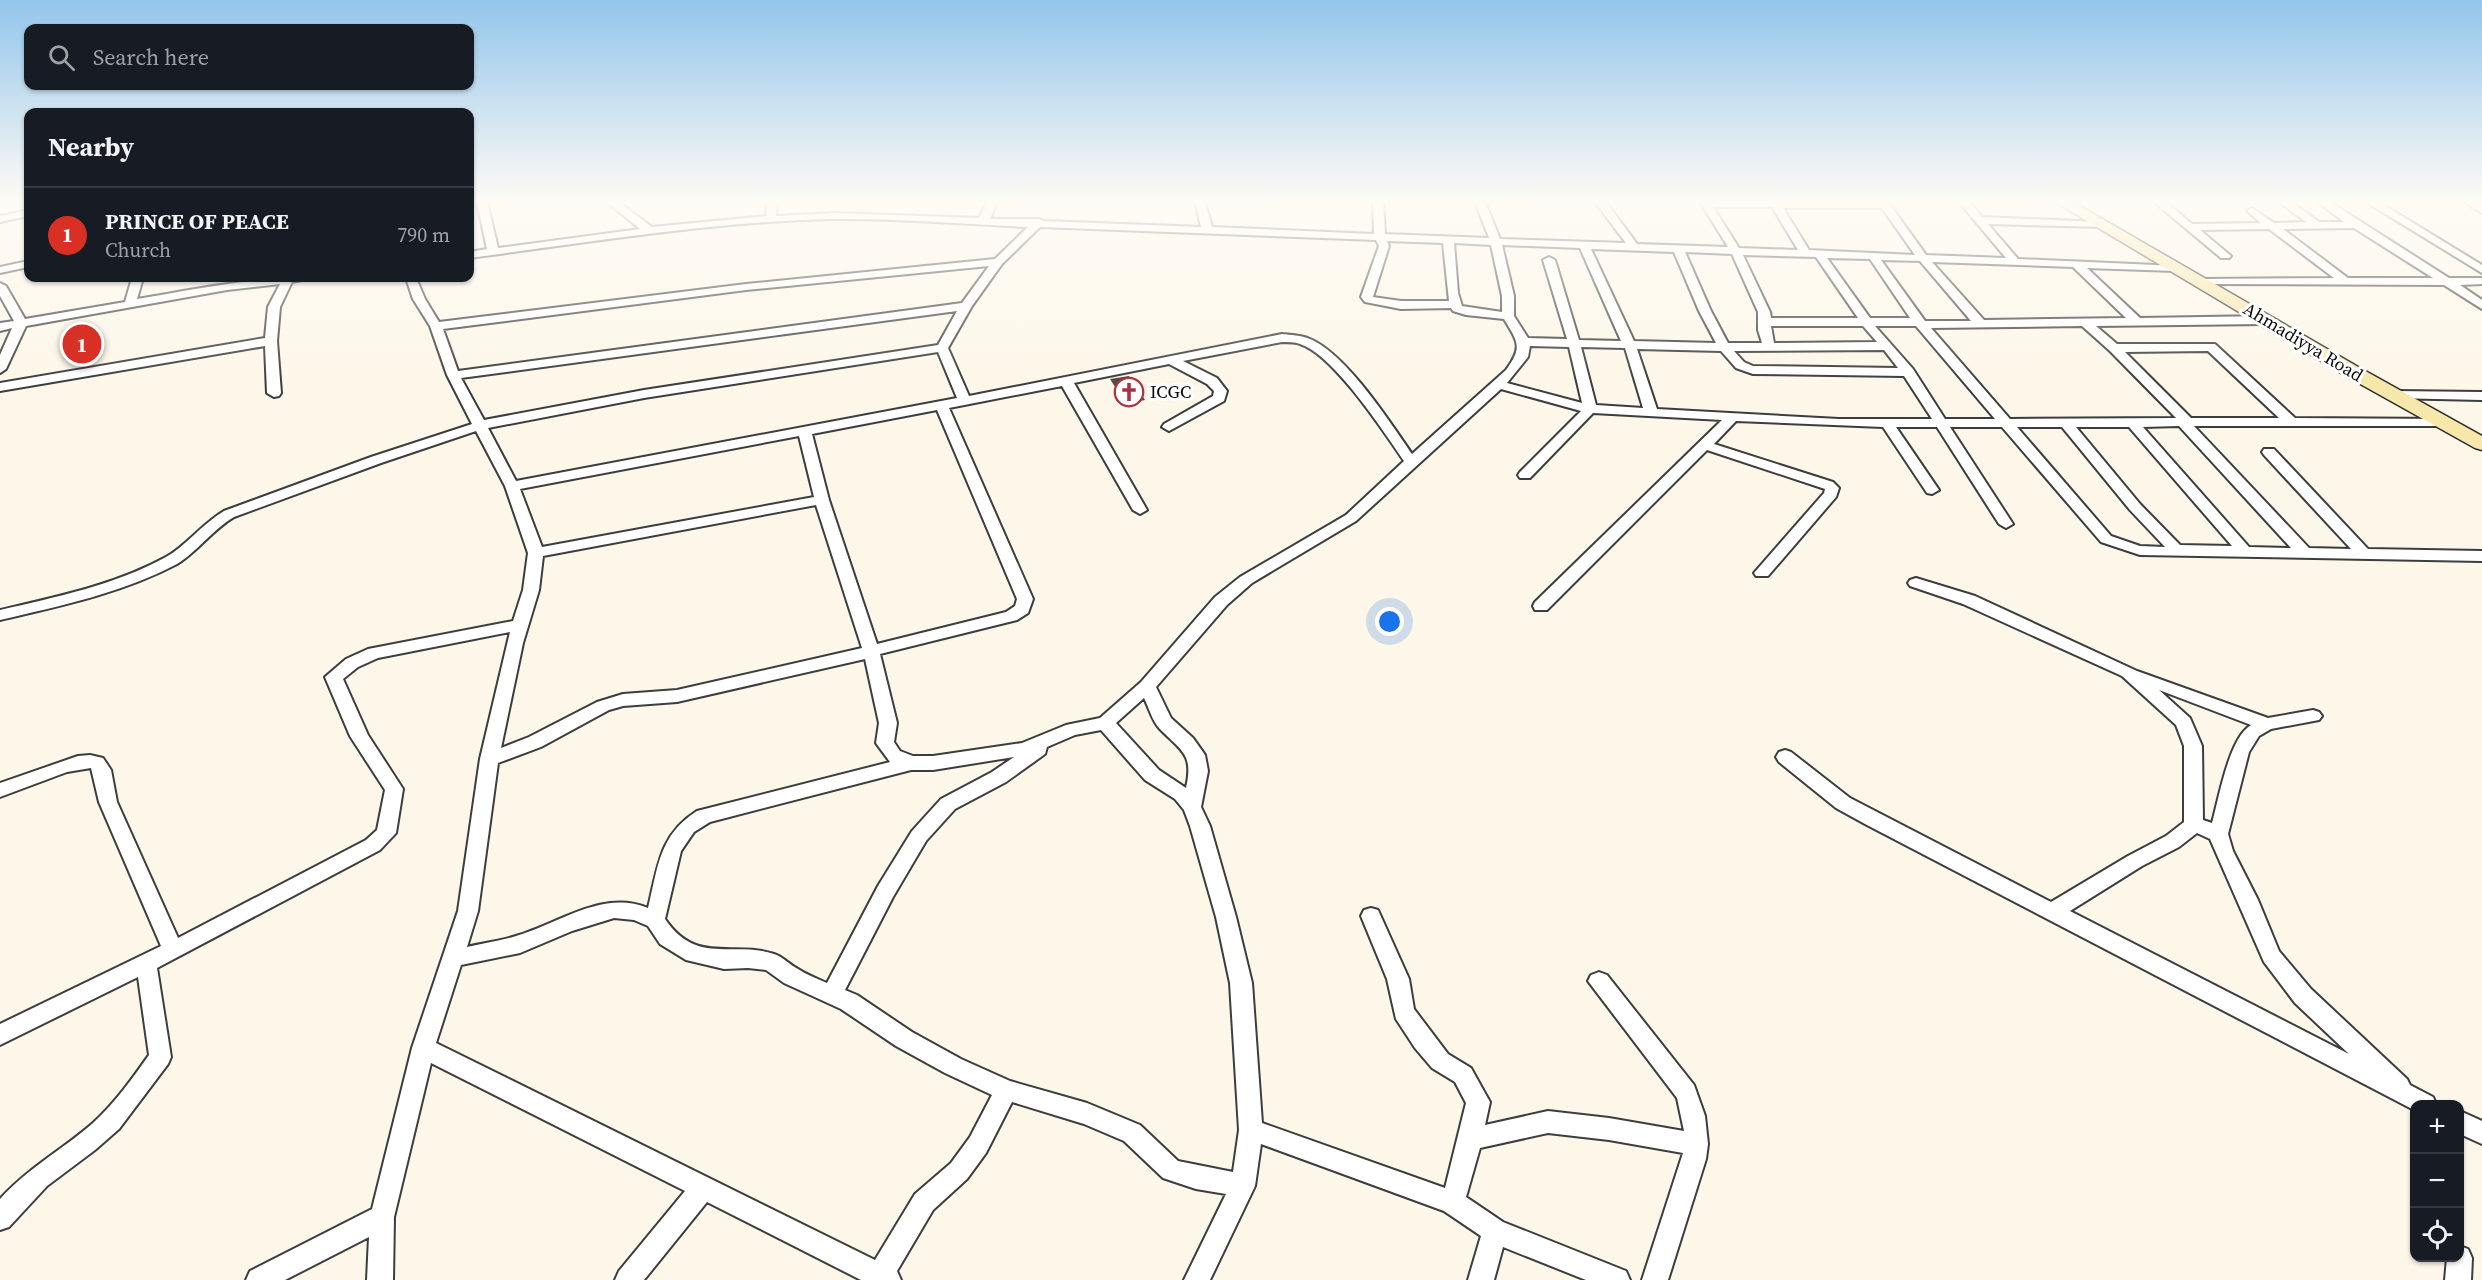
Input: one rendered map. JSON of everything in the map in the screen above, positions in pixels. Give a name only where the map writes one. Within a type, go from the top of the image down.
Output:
[{"type":"street","points":[[942,348],[966,306],[998,262]]},
{"type":"street","points":[[436,326],[746,287],[998,262]]},
{"type":"street","points":[[1377,262],[1367,297],[1369,300],[1401,305],[1455,304]]},
{"type":"street","points":[[1450,262],[1452,293],[1457,308],[1508,316]]},
{"type":"street","points":[[655,920],[672,850],[687,827],[704,816],[911,763],[933,763],[1026,749],[1072,729],[1105,723],[1147,686],[1221,601],[1246,580],[1351,518],[1499,385],[1522,357],[1524,342],[1508,316],[1508,296],[1501,262]]},
{"type":"street","points":[[1550,262],[1568,318],[1590,410]]},
{"type":"street","points":[[1592,262],[1630,346],[1652,414]]},
{"type":"street","points":[[1684,262],[1725,347],[1740,365],[1751,370],[1908,372]]},
{"type":"street","points":[[1741,262],[1761,305],[1766,322],[1764,330],[1769,346]]},
{"type":"street","points":[[1824,262],[1876,335],[1888,346],[1908,372],[2006,524]]},
{"type":"street","points":[[1877,262],[1904,304],[2106,539],[2146,552],[2160,553],[2176,550],[2482,556]]},
{"type":"street","points":[[1926,262],[1980,323]]},
{"type":"street","points":[[2009,262],[2175,268]]},
{"type":"street","name":"Ahmadiyya Road","points":[[2164,262],[2482,444]]},
{"type":"street","points":[[2320,262],[2346,282]]},
{"type":"street","points":[[2417,262],[2482,305]]},
{"type":"street","points":[[2469,262],[2482,270]]},
{"type":"street","points":[[2076,264],[2137,322]]},
{"type":"street","points":[[0,270],[24,265]]},
{"type":"street","points":[[2202,282],[2482,281]]},
{"type":"street","points":[[130,303],[136,282]]},
{"type":"street","points":[[0,327],[130,303],[267,282]]},
{"type":"street","points":[[274,393],[270,340],[274,307],[290,282]]},
{"type":"street","points":[[380,1280],[382,1217],[423,1048],[468,911],[489,759],[531,590],[536,553],[512,486],[453,375],[436,326],[419,299],[413,282]]},
{"type":"street","points":[[0,286],[21,323]]},
{"type":"street","points":[[453,375],[966,306]]},
{"type":"street","points":[[1766,322],[2085,323],[2266,320]]},
{"type":"street","points":[[0,369],[21,323]]},
{"type":"street","points":[[2085,323],[2114,348],[2304,552]]},
{"type":"street","points":[[512,486],[1067,383],[1282,338],[1306,342],[1326,356],[1374,409],[1411,462]]},
{"type":"street","points":[[0,387],[270,340]]},
{"type":"street","points":[[1524,342],[1630,346],[1888,346]]},
{"type":"street","points":[[2114,348],[2211,347],[2291,422]]},
{"type":"street","points":[[942,348],[965,401]]},
{"type":"street","points":[[0,615],[80,597],[138,576],[174,559],[212,524],[229,514],[376,460],[481,425],[644,394],[942,348]]},
{"type":"street","points":[[1169,427],[1219,398],[1221,391],[1212,381],[1171,360]]},
{"type":"street","points":[[1067,383],[1140,510]]},
{"type":"street","points":[[1499,385],[1590,410],[1732,418],[1887,423],[2443,422]]},
{"type":"street","points":[[2395,395],[2482,396]]},
{"type":"street","points":[[489,759],[535,742],[603,706],[623,700],[677,696],[847,659],[1011,616],[1023,609],[1025,599],[942,406]]},
{"type":"street","points":[[1525,475],[1590,410]]},
{"type":"street","points":[[1541,606],[1732,418]]},
{"type":"street","points":[[1887,423],[1932,490]]},
{"type":"street","points":[[2067,423],[2135,507],[2176,550]]},
{"type":"street","points":[[2133,423],[2244,551]]},
{"type":"street","points":[[804,430],[822,500],[871,651],[888,723],[885,743],[894,756],[911,763]]},
{"type":"street","points":[[1704,445],[1832,488],[1831,494],[1762,573]]},
{"type":"street","points":[[2269,452],[2364,554]]},
{"type":"street","points":[[536,553],[822,500]]},
{"type":"street","points":[[1916,583],[1969,600],[2128,672],[2267,724]]},
{"type":"street","points":[[0,1035],[173,950],[373,845],[386,833],[394,789],[372,760],[348,715],[334,677],[352,663],[374,653],[521,625]]},
{"type":"street","points":[[2050,912],[2088,892],[2136,861],[2179,840],[2194,824],[2193,746],[2184,722],[2128,672]]},
{"type":"street","points":[[1147,686],[1164,722],[1187,743],[1196,755],[1199,771],[1192,807]]},
{"type":"street","points":[[2313,716],[2267,724],[2253,732],[2240,751],[2218,834],[2271,956],[2303,996],[2417,1100]]},
{"type":"street","points":[[1105,723],[1152,775],[1182,794],[1192,807],[1226,917],[1241,983],[1251,1130],[1243,1186],[1197,1280]]},
{"type":"street","points":[[832,994],[885,892],[919,836],[948,804],[999,777],[1059,735]]},
{"type":"street","points":[[1785,757],[1843,803],[1862,814],[2416,1100]]},
{"type":"street","points":[[0,789],[68,765],[88,761],[96,762],[101,767],[107,799],[173,950]]},
{"type":"street","points":[[2194,824],[2218,834]]},
{"type":"street","points":[[454,958],[520,944],[567,924],[614,910],[636,912],[655,920],[667,938],[686,951],[724,960],[748,959],[771,962],[792,977],[849,1002],[904,1039],[1006,1090],[1087,1114],[1132,1133],[1170,1170],[1243,1186]]},
{"type":"street","points":[[1371,916],[1398,979],[1404,1012],[1423,1041],[1440,1061],[1463,1075],[1478,1102],[1471,1139],[1452,1202]]},
{"type":"street","points":[[0,1218],[18,1195],[52,1167],[92,1139],[111,1120],[141,1085],[160,1057],[146,963]]},
{"type":"street","points":[[1599,981],[1686,1092],[1694,1108],[1696,1144],[1694,1159],[1654,1280]]},
{"type":"street","points":[[423,1048],[881,1279],[924,1202],[959,1171],[978,1145],[1006,1090]]},
{"type":"street","points":[[1471,1139],[1548,1122],[1609,1129],[1696,1144]]},
{"type":"street","points":[[2464,1124],[2482,1133]]},
{"type":"street","points":[[1251,1130],[1452,1202],[1495,1231],[1617,1280]]},
{"type":"street","points":[[628,1280],[703,1188]]},
{"type":"street","points":[[259,1280],[382,1217]]},
{"type":"street","points":[[1481,1280],[1495,1231]]},
{"type":"street","points":[[2458,1280],[2459,1262]]},
{"type":"building","name":"ICGC","points":[[1129,376],[1145,400],[1126,404],[1110,379]]},
{"type":"place","name":"PRINCE OF PEACE","points":[[82,344]]},
{"type":"place","name":"ICGC","points":[[1129,392]]}]
